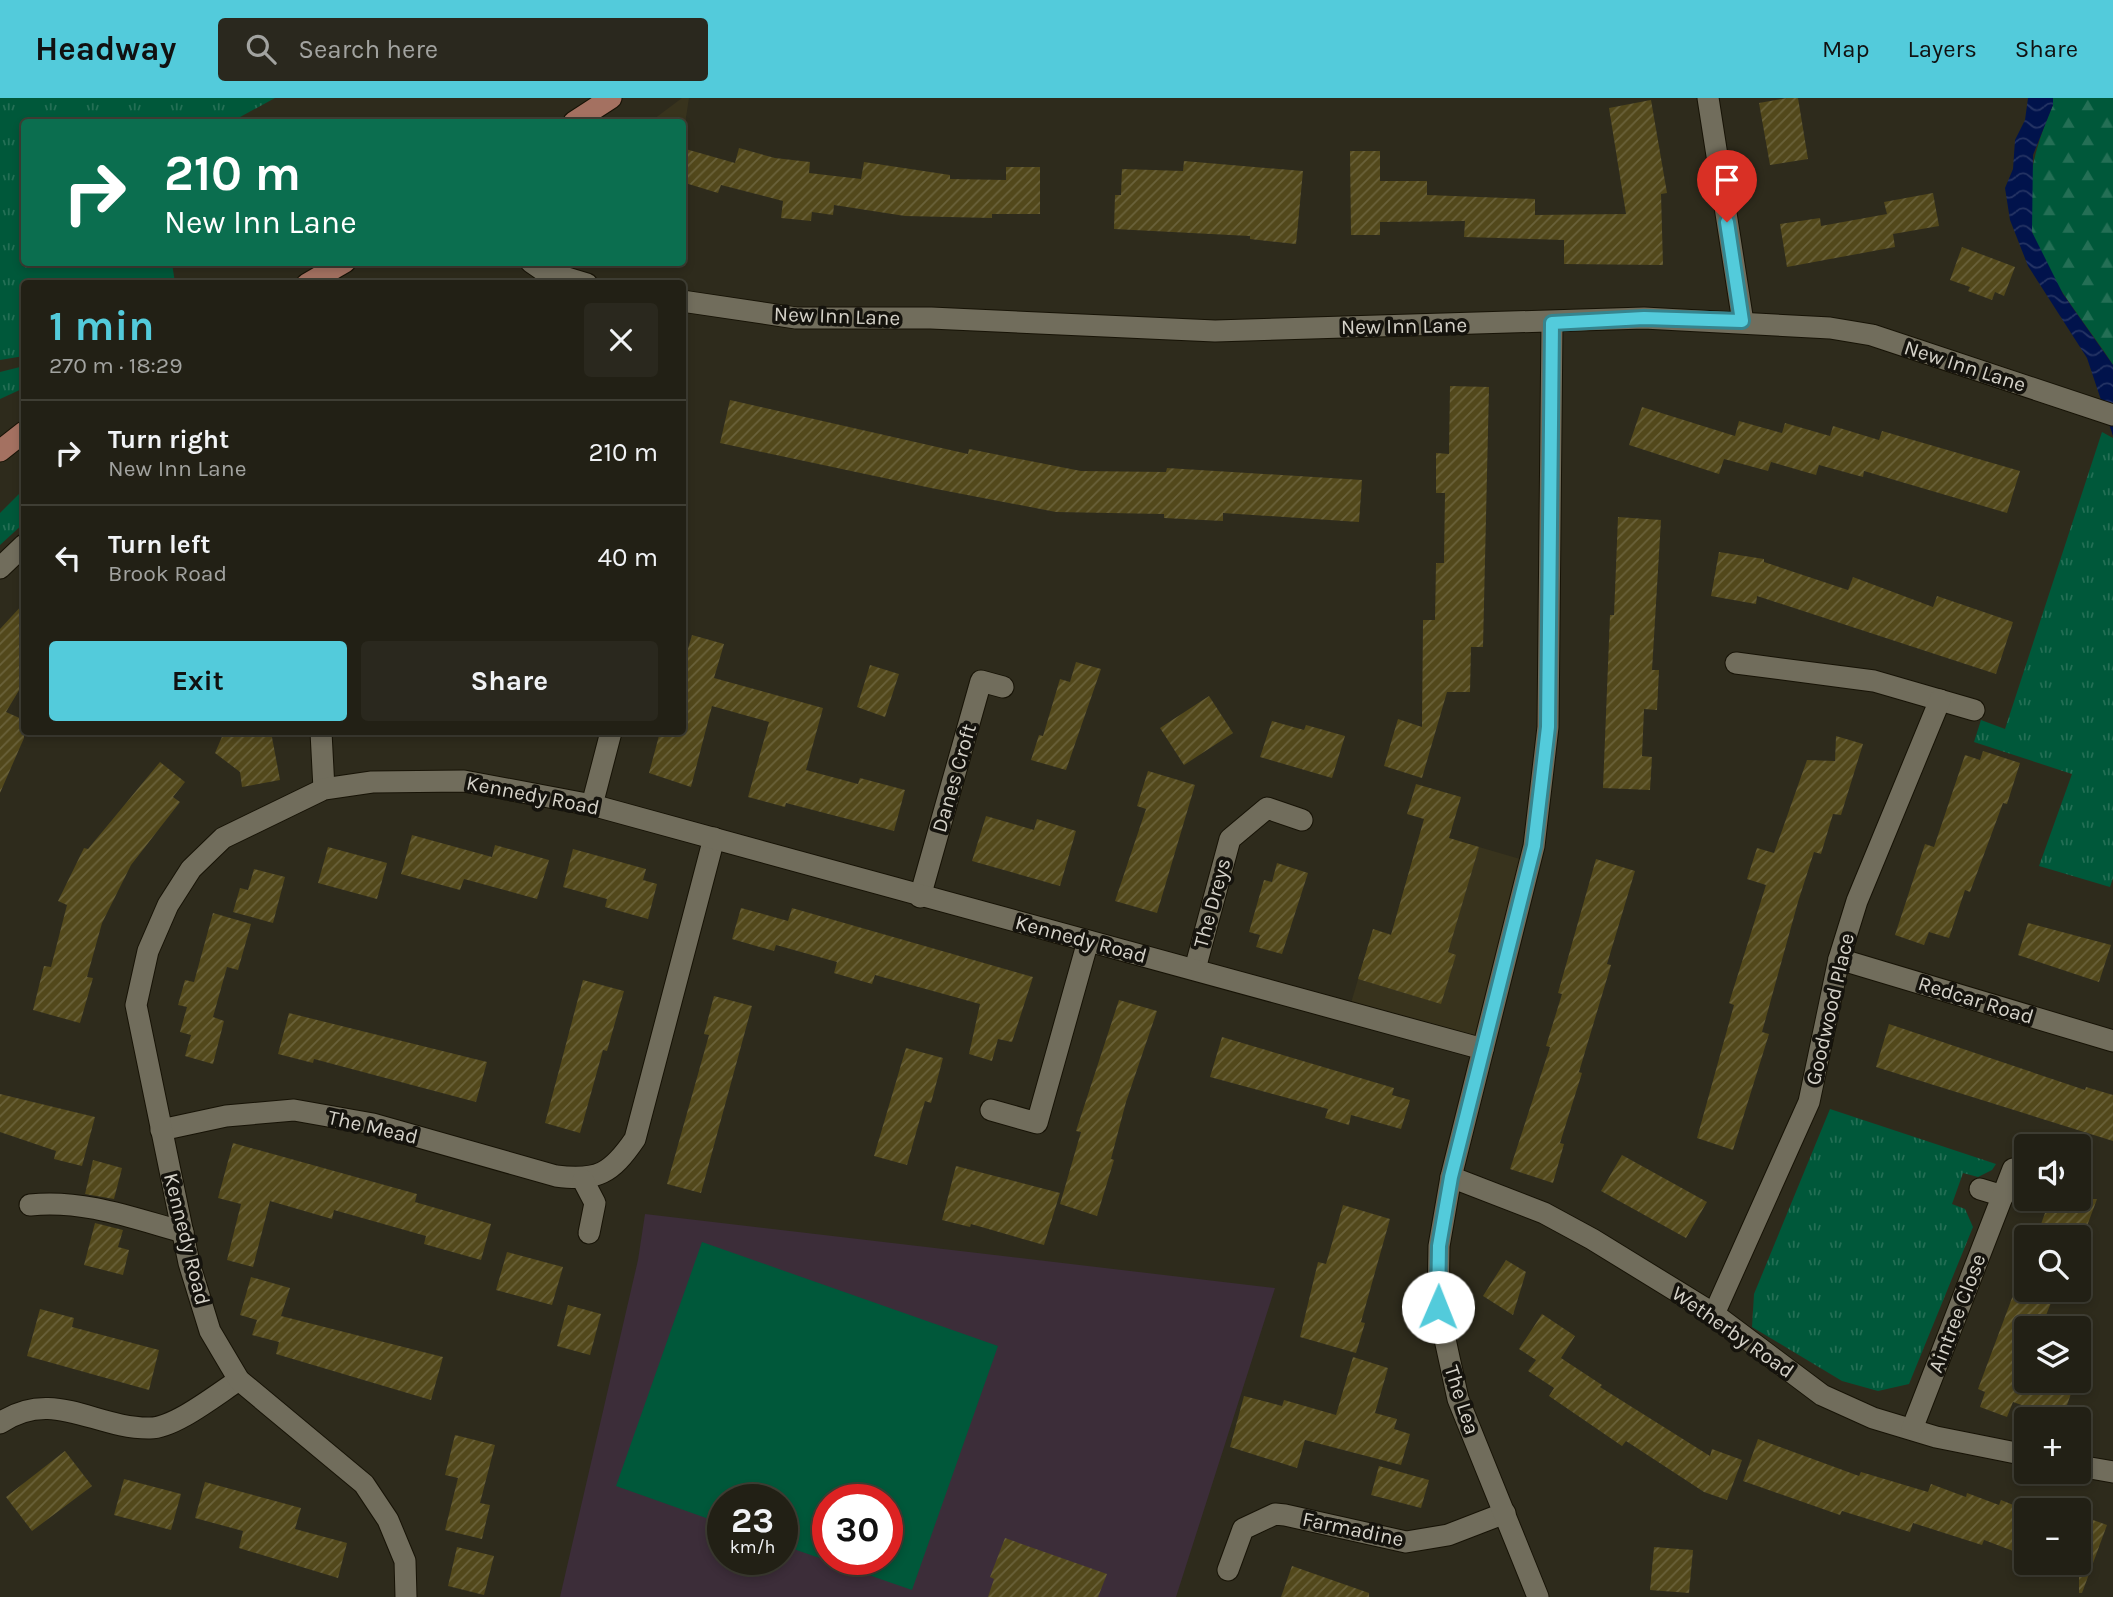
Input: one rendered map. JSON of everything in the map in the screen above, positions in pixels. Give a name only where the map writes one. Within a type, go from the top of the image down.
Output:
[{"type":"main road","points":[[579,119],[611,98]]},
{"type":"main road","points":[[314,280],[338,266]]},
{"type":"main road","points":[[0,451],[21,434]]},
{"type":"street","points":[[1708,98],[1742,321]]},
{"type":"street","points":[[537,266],[544,271],[574,280]]},
{"type":"street","name":"New Inn Lane","points":[[686,301],[796,318],[931,318],[1215,331],[1552,323],[1644,318],[1742,321],[1830,328],[1872,335],[2106,412]]},
{"type":"street","name":"The Lea","points":[[1538,1597],[1458,1399],[1438,1307],[1439,1246],[1451,1177],[1534,846],[1548,727],[1552,323]]},
{"type":"street","points":[[0,568],[21,548]]},
{"type":"street","points":[[1736,663],[1874,681],[1974,710]]},
{"type":"street","name":"Danes Croft","points":[[920,897],[972,678],[1003,687]]},
{"type":"street","name":"Goodwood Place","points":[[1714,1314],[1809,1102],[1839,959],[1857,901],[1940,700]]},
{"type":"street","points":[[321,735],[324,789]]},
{"type":"street","points":[[592,805],[610,735]]},
{"type":"street","name":"Kennedy Road","points":[[406,1597],[405,1561],[388,1520],[364,1484],[239,1380],[210,1331],[183,1233],[136,1005],[148,951],[168,905],[191,869],[223,838],[324,789],[372,782],[464,781],[592,805],[920,897],[1195,969],[1483,1049]]},
{"type":"street","name":"The Dreys","points":[[1195,969],[1230,839],[1267,808],[1302,820]]},
{"type":"street","points":[[589,1233],[595,1203],[583,1180],[604,1174],[621,1158],[635,1139],[714,838]]},
{"type":"street","points":[[991,1110],[1037,1124],[1088,941]]},
{"type":"street","name":"Redcar Road","points":[[1839,959],[2113,1041]]},
{"type":"street","name":"The Mead","points":[[161,1130],[226,1116],[294,1110],[373,1124],[556,1176],[583,1180]]},
{"type":"street","name":"Aintree Close","points":[[1912,1429],[2013,1169]]},
{"type":"street","name":"Wetherby Road","points":[[1451,1177],[1544,1213],[1714,1314],[1822,1395],[1873,1418],[2014,1452]]},
{"type":"street","points":[[1980,1189],[2003,1196]]},
{"type":"street","points":[[30,1205],[57,1202],[71,1204],[183,1233]]},
{"type":"street","points":[[0,1423],[16,1412],[56,1407],[151,1428],[173,1422],[239,1380]]},
{"type":"street","points":[[2091,1468],[2113,1472]]},
{"type":"street","name":"Farmadine","points":[[1228,1570],[1243,1529],[1275,1514],[1406,1542],[1448,1535],[1505,1513]]},
{"type":"shaded area","points":[[682,98],[689,98],[686,119],[654,119]]},
{"type":"shaded area","points":[[1421,830],[1530,862],[1483,1049],[1348,1013],[1373,929],[1391,934]]},
{"type":"shaded area","points":[[645,1214],[1275,1288],[1176,1597],[560,1597],[638,1260]]},
{"type":"green space","points":[[0,98],[275,98],[236,119],[21,119],[21,266],[172,266],[175,280],[21,280],[21,356],[0,360]]},
{"type":"green space","points":[[2053,98],[2113,98],[2113,365],[2055,281],[2037,247],[2032,231],[2030,183]]},
{"type":"green space","points":[[21,367],[21,389],[0,399],[0,372]]},
{"type":"green space","points":[[2102,432],[2113,438],[2113,878],[2110,887],[2039,866],[2072,774],[1974,742],[1981,720],[2005,729]]},
{"type":"green space","points":[[21,492],[21,526],[0,545],[0,513]]},
{"type":"green space","points":[[1830,1109],[1996,1164],[1992,1170],[1978,1177],[1963,1173],[1952,1204],[1965,1209],[1973,1227],[1909,1384],[1878,1391],[1842,1381],[1752,1327],[1754,1294]]},
{"type":"green space","points":[[702,1242],[998,1346],[912,1590],[869,1575],[903,1575],[903,1484],[812,1484],[812,1555],[798,1551],[798,1484],[707,1484],[707,1518],[616,1486]]},
{"type":"water","points":[[2028,98],[2053,98],[2053,105],[2033,155],[2032,232],[2063,294],[2113,365],[2113,436],[2087,358],[2028,266],[2010,220],[2005,188],[2013,169],[2015,140],[2025,120]]},
{"type":"building","points":[[1798,98],[1808,159],[1770,165],[1759,103]]},
{"type":"building","points":[[1651,100],[1667,193],[1661,194],[1663,265],[1564,264],[1564,240],[1464,237],[1465,221],[1380,222],[1380,235],[1351,235],[1350,151],[1380,151],[1380,181],[1427,181],[1427,195],[1535,199],[1535,215],[1626,214],[1609,108]]},
{"type":"building","points":[[739,148],[775,158],[810,162],[809,173],[861,179],[864,162],[950,175],[950,179],[1006,180],[1006,167],[1040,167],[1040,214],[992,214],[992,218],[905,216],[834,205],[833,215],[812,212],[811,221],[781,218],[783,201],[721,185],[718,193],[686,183],[686,149],[735,163]]},
{"type":"building","points":[[1184,161],[1303,171],[1296,244],[1250,239],[1250,236],[1114,229],[1115,195],[1121,195],[1122,169],[1183,171]]},
{"type":"building","points":[[1933,193],[1939,226],[1893,234],[1895,247],[1787,267],[1780,224],[1820,218],[1821,226],[1887,214],[1884,202]]},
{"type":"building","points":[[1962,247],[2015,267],[2004,296],[1995,292],[1992,300],[1968,291],[1970,287],[1950,280]]},
{"type":"building","points":[[1450,386],[1489,387],[1483,647],[1471,647],[1470,692],[1447,692],[1422,778],[1384,766],[1398,719],[1422,727],[1423,620],[1435,620],[1436,563],[1444,563],[1445,493],[1436,493],[1436,453],[1449,454]]},
{"type":"building","points":[[730,400],[968,454],[969,449],[1081,471],[1166,472],[1167,468],[1362,480],[1359,522],[1223,513],[1223,521],[1164,518],[1164,514],[1056,512],[931,488],[720,443]]},
{"type":"building","points":[[1642,407],[1735,436],[1739,421],[1782,433],[1785,423],[1830,436],[1833,426],[1879,440],[1882,431],[2020,471],[2007,513],[1864,471],[1863,477],[1819,465],[1816,475],[1771,462],[1768,471],[1724,459],[1719,474],[1629,445]]},
{"type":"building","points":[[1618,517],[1661,520],[1652,670],[1659,670],[1657,710],[1644,709],[1642,756],[1652,757],[1650,790],[1603,788],[1610,615],[1614,615]]},
{"type":"building","points":[[1719,552],[1764,559],[1764,562],[1848,590],[1853,577],[1933,607],[1937,596],[2013,622],[1996,674],[1757,596],[1756,604],[1711,596]]},
{"type":"building","points":[[21,606],[21,687],[6,712],[21,719],[21,735],[24,735],[24,738],[0,793],[0,629]]},
{"type":"building","points":[[692,635],[724,644],[714,678],[823,708],[806,770],[858,784],[860,778],[905,790],[894,831],[786,803],[785,807],[748,797],[769,722],[712,706],[691,787],[649,773],[659,735],[686,735],[686,655]]},
{"type":"building","points":[[1076,662],[1101,669],[1066,770],[1031,760],[1039,735],[1043,736],[1060,679],[1070,682]]},
{"type":"building","points":[[870,665],[899,674],[885,717],[857,707]]},
{"type":"building","points":[[1209,696],[1233,733],[1184,765],[1160,728]]},
{"type":"building","points":[[1272,721],[1304,730],[1306,725],[1345,736],[1332,778],[1260,757]]},
{"type":"building","points":[[223,735],[272,735],[280,780],[242,787],[240,772],[215,753]]},
{"type":"building","points":[[1836,736],[1863,744],[1841,815],[1833,814],[1821,854],[1814,852],[1762,1032],[1769,1034],[1733,1150],[1697,1138],[1734,1005],[1729,1003],[1766,885],[1747,879],[1757,848],[1774,853],[1807,760],[1835,761]]},
{"type":"building","points":[[1983,751],[2020,763],[2007,804],[2003,803],[1970,892],[1965,890],[1949,938],[1929,932],[1924,945],[1895,935],[1925,844],[1934,847],[1965,755],[1980,760]]},
{"type":"building","points":[[160,762],[185,782],[173,797],[180,802],[131,865],[102,923],[87,977],[93,978],[80,1023],[33,1010],[44,966],[51,967],[67,905],[58,901],[84,848],[88,849]]},
{"type":"building","points":[[1148,771],[1195,785],[1157,913],[1115,901],[1146,809],[1137,806]]},
{"type":"building","points":[[1416,784],[1461,797],[1449,838],[1479,847],[1448,952],[1456,955],[1441,1004],[1358,979],[1373,929],[1391,935],[1424,819],[1407,814]]},
{"type":"building","points":[[986,816],[1034,830],[1037,819],[1076,831],[1060,886],[972,861]]},
{"type":"building","points":[[412,835],[492,857],[495,845],[549,860],[537,899],[464,879],[460,890],[401,874]]},
{"type":"building","points":[[328,847],[387,863],[377,899],[318,883]]},
{"type":"building","points":[[573,849],[646,869],[643,880],[657,884],[648,919],[605,907],[607,899],[563,887]]},
{"type":"building","points":[[1596,859],[1635,871],[1607,964],[1611,965],[1560,1143],[1564,1144],[1553,1183],[1510,1169],[1550,1047],[1546,1046],[1562,994],[1558,993]]},
{"type":"building","points":[[1277,863],[1308,873],[1282,954],[1256,947],[1260,935],[1249,932],[1264,880],[1272,882]]},
{"type":"building","points":[[254,869],[285,877],[273,923],[233,912],[240,888],[248,890]]},
{"type":"building","points":[[741,908],[788,921],[792,908],[1033,977],[1012,1042],[998,1039],[992,1061],[969,1054],[980,1004],[875,975],[872,984],[834,973],[837,962],[776,945],[774,951],[732,939]]},
{"type":"building","points":[[213,913],[251,924],[238,970],[227,967],[213,1017],[224,1021],[213,1064],[185,1056],[191,1035],[180,1032],[187,1007],[178,1005],[185,980],[194,982]]},
{"type":"building","points":[[2028,923],[2111,945],[2099,982],[2018,955]]},
{"type":"building","points":[[583,980],[624,991],[607,1051],[603,1050],[580,1133],[545,1123]]},
{"type":"building","points":[[714,996],[752,1006],[701,1193],[667,1184],[709,1035],[704,1034]]},
{"type":"building","points":[[1119,1000],[1157,1011],[1126,1102],[1111,1159],[1114,1160],[1097,1216],[1060,1204],[1081,1132],[1076,1131]]},
{"type":"building","points":[[289,1013],[487,1062],[476,1102],[314,1059],[313,1063],[278,1054]]},
{"type":"building","points":[[1889,1024],[2085,1090],[2086,1087],[2113,1095],[2113,1141],[2091,1134],[1876,1067]]},
{"type":"building","points":[[1222,1037],[1394,1088],[1392,1095],[1410,1100],[1401,1129],[1351,1115],[1349,1125],[1325,1118],[1328,1109],[1210,1077]]},
{"type":"building","points":[[906,1048],[943,1058],[931,1103],[925,1101],[907,1165],[874,1156]]},
{"type":"building","points":[[0,1094],[95,1117],[82,1166],[54,1159],[56,1151],[0,1132]]},
{"type":"building","points":[[233,1143],[417,1194],[415,1202],[491,1224],[481,1260],[424,1244],[426,1236],[334,1210],[332,1219],[270,1201],[253,1267],[227,1260],[241,1204],[218,1198]]},
{"type":"building","points":[[1622,1155],[1707,1202],[1686,1238],[1601,1191]]},
{"type":"building","points":[[93,1160],[122,1168],[114,1199],[85,1194]]},
{"type":"building","points":[[956,1166],[1060,1193],[1044,1245],[971,1224],[970,1227],[942,1220]]},
{"type":"building","points":[[2091,1199],[2097,1199],[2087,1225],[2041,1225],[2046,1211],[2091,1211]]},
{"type":"building","points":[[1343,1205],[1390,1219],[1361,1322],[1365,1323],[1356,1353],[1300,1337],[1318,1262],[1326,1264]]},
{"type":"building","points":[[95,1223],[123,1230],[118,1247],[129,1250],[123,1275],[84,1265]]},
{"type":"building","points":[[507,1252],[563,1267],[552,1305],[496,1290]]},
{"type":"building","points":[[1506,1260],[1526,1272],[1513,1315],[1483,1296]]},
{"type":"building","points":[[251,1277],[290,1288],[281,1316],[443,1357],[431,1400],[276,1354],[279,1342],[252,1335],[257,1320],[240,1315]]},
{"type":"building","points":[[2014,1293],[2014,1302],[2051,1302],[2046,1316],[2014,1316],[2014,1393],[2071,1393],[2066,1407],[2027,1407],[2013,1402],[2007,1417],[1980,1407],[1985,1392],[1978,1389]]},
{"type":"building","points":[[568,1305],[601,1314],[590,1355],[557,1346]]},
{"type":"building","points":[[40,1309],[74,1318],[72,1327],[159,1350],[149,1390],[27,1356]]},
{"type":"building","points":[[1542,1314],[1575,1336],[1561,1358],[1602,1385],[1600,1387],[1710,1456],[1712,1449],[1742,1460],[1727,1500],[1704,1492],[1626,1441],[1622,1446],[1549,1396],[1554,1388],[1528,1371],[1536,1360],[1519,1349]]},
{"type":"building","points":[[1353,1357],[1388,1368],[1375,1413],[1397,1419],[1394,1429],[1410,1434],[1401,1465],[1305,1440],[1297,1468],[1230,1447],[1244,1396],[1282,1406],[1284,1400],[1336,1415]]},
{"type":"building","points":[[455,1435],[495,1445],[480,1503],[490,1505],[482,1539],[445,1530],[458,1478],[445,1475]]},
{"type":"building","points":[[1758,1439],[1859,1476],[1861,1472],[1928,1492],[1931,1484],[1999,1505],[2001,1500],[2014,1505],[2014,1551],[1984,1540],[1982,1545],[1913,1523],[1910,1532],[1842,1511],[1840,1515],[1743,1481]]},
{"type":"building","points":[[65,1451],[92,1486],[32,1531],[6,1497]]},
{"type":"building","points":[[1379,1466],[1429,1480],[1421,1508],[1371,1495]]},
{"type":"building","points":[[124,1479],[181,1494],[171,1530],[114,1515]]},
{"type":"building","points":[[205,1482],[301,1508],[295,1529],[347,1543],[338,1578],[239,1548],[243,1531],[195,1518]]},
{"type":"building","points":[[2091,1519],[2107,1525],[2091,1569]]},
{"type":"building","points":[[1005,1538],[1107,1574],[1098,1597],[988,1597],[994,1579],[990,1577]]},
{"type":"building","points":[[457,1547],[494,1556],[484,1595],[448,1586]]},
{"type":"building","points":[[1654,1547],[1693,1550],[1689,1593],[1650,1590]]},
{"type":"building","points":[[1292,1566],[1369,1593],[1369,1597],[1281,1597]]},
{"type":"building","points":[[2079,1575],[2089,1575],[2082,1593],[2079,1593]]},
{"type":"route","points":[[1438,1307],[1439,1246],[1451,1177],[1534,846],[1548,727],[1552,323],[1644,318],[1742,321],[1727,222]]}]
